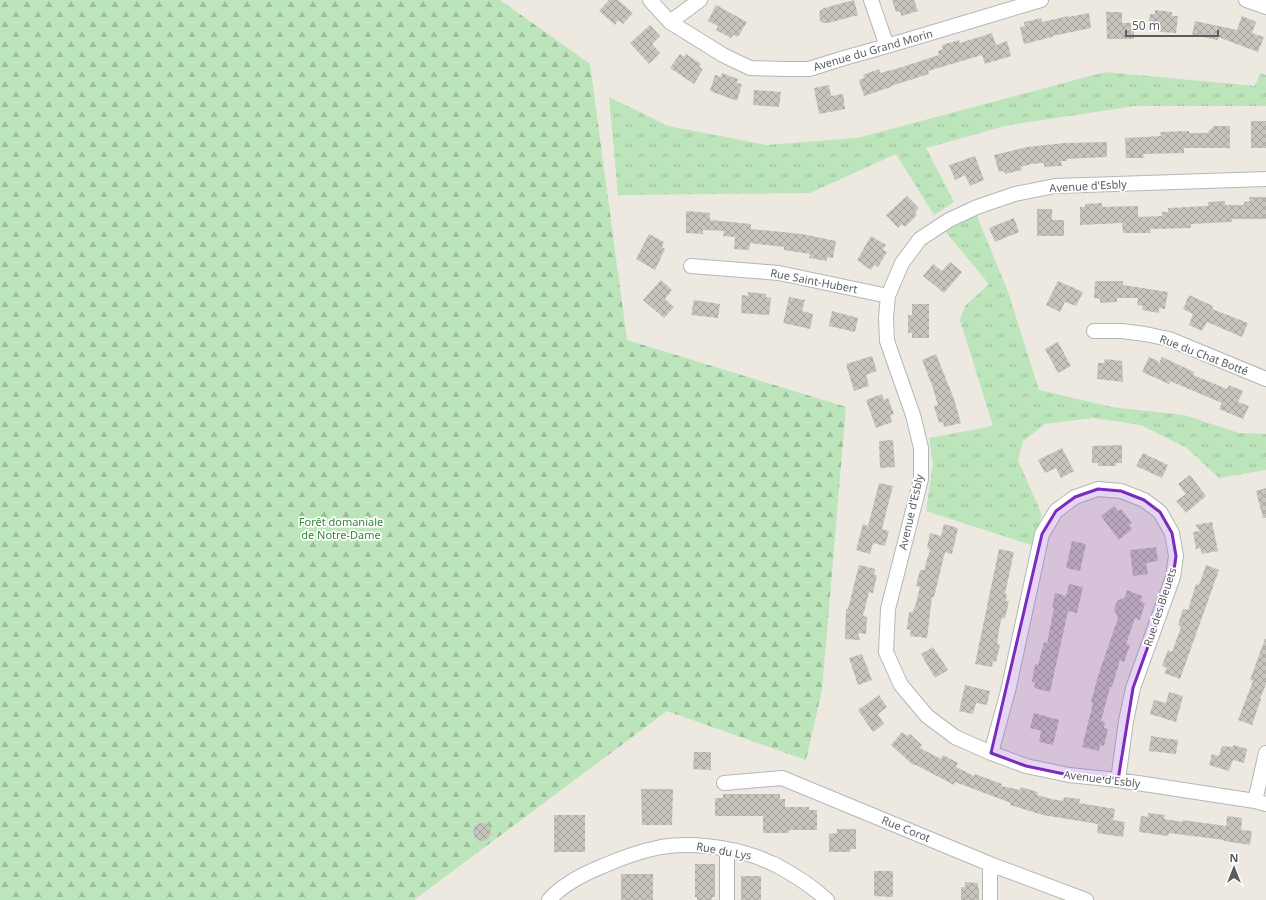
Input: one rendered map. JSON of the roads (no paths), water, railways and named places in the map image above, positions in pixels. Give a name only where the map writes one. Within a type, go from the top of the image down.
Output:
[{"type":"street","name":"Avenue du Grand Morin","points":[[650,0],[670,22],[723,55],[750,68],[809,69],[1041,0]]},
{"type":"street","points":[[670,22],[700,0]]},
{"type":"street","points":[[872,0],[887,46]]},
{"type":"street","points":[[1246,0],[1266,7]]},
{"type":"street","name":"Avenue d'Esbly","points":[[1260,802],[1118,780],[1069,775],[1026,766],[955,737],[927,716],[901,684],[886,652],[888,609],[921,479],[921,448],[913,414],[887,341],[886,318],[888,296],[902,264],[920,239],[949,220],[977,207],[1015,194],[1055,186],[1266,179]]},
{"type":"street","name":"Rue Saint-Hubert","points":[[692,266],[779,273],[888,296]]},
{"type":"street","name":"Rue du Chat Botté","points":[[1094,332],[1145,334],[1170,339],[1266,379]]},
{"type":"street","name":"Rue des Bleuets","points":[[991,753],[1008,691],[1042,534],[1056,511],[1076,497],[1098,489],[1121,491],[1144,500],[1160,512],[1172,533],[1176,556],[1173,577],[1133,688],[1126,721],[1118,780]]},
{"type":"street","points":[[1260,802],[1266,752]]},
{"type":"street","name":"Rue Corot","points":[[724,783],[782,778],[990,864],[1050,893],[1086,900]]},
{"type":"street","name":"Rue du Lys","points":[[549,900],[556,892],[580,876],[630,855],[662,847],[685,845],[727,849],[758,857],[788,872],[816,889],[827,900]]},
{"type":"street","points":[[727,849],[727,900]]},
{"type":"street","points":[[990,864],[990,900]]},
{"type":"park label","name":"Forêt domaniale de Notre-Dame","points":[[341,528]]}]
